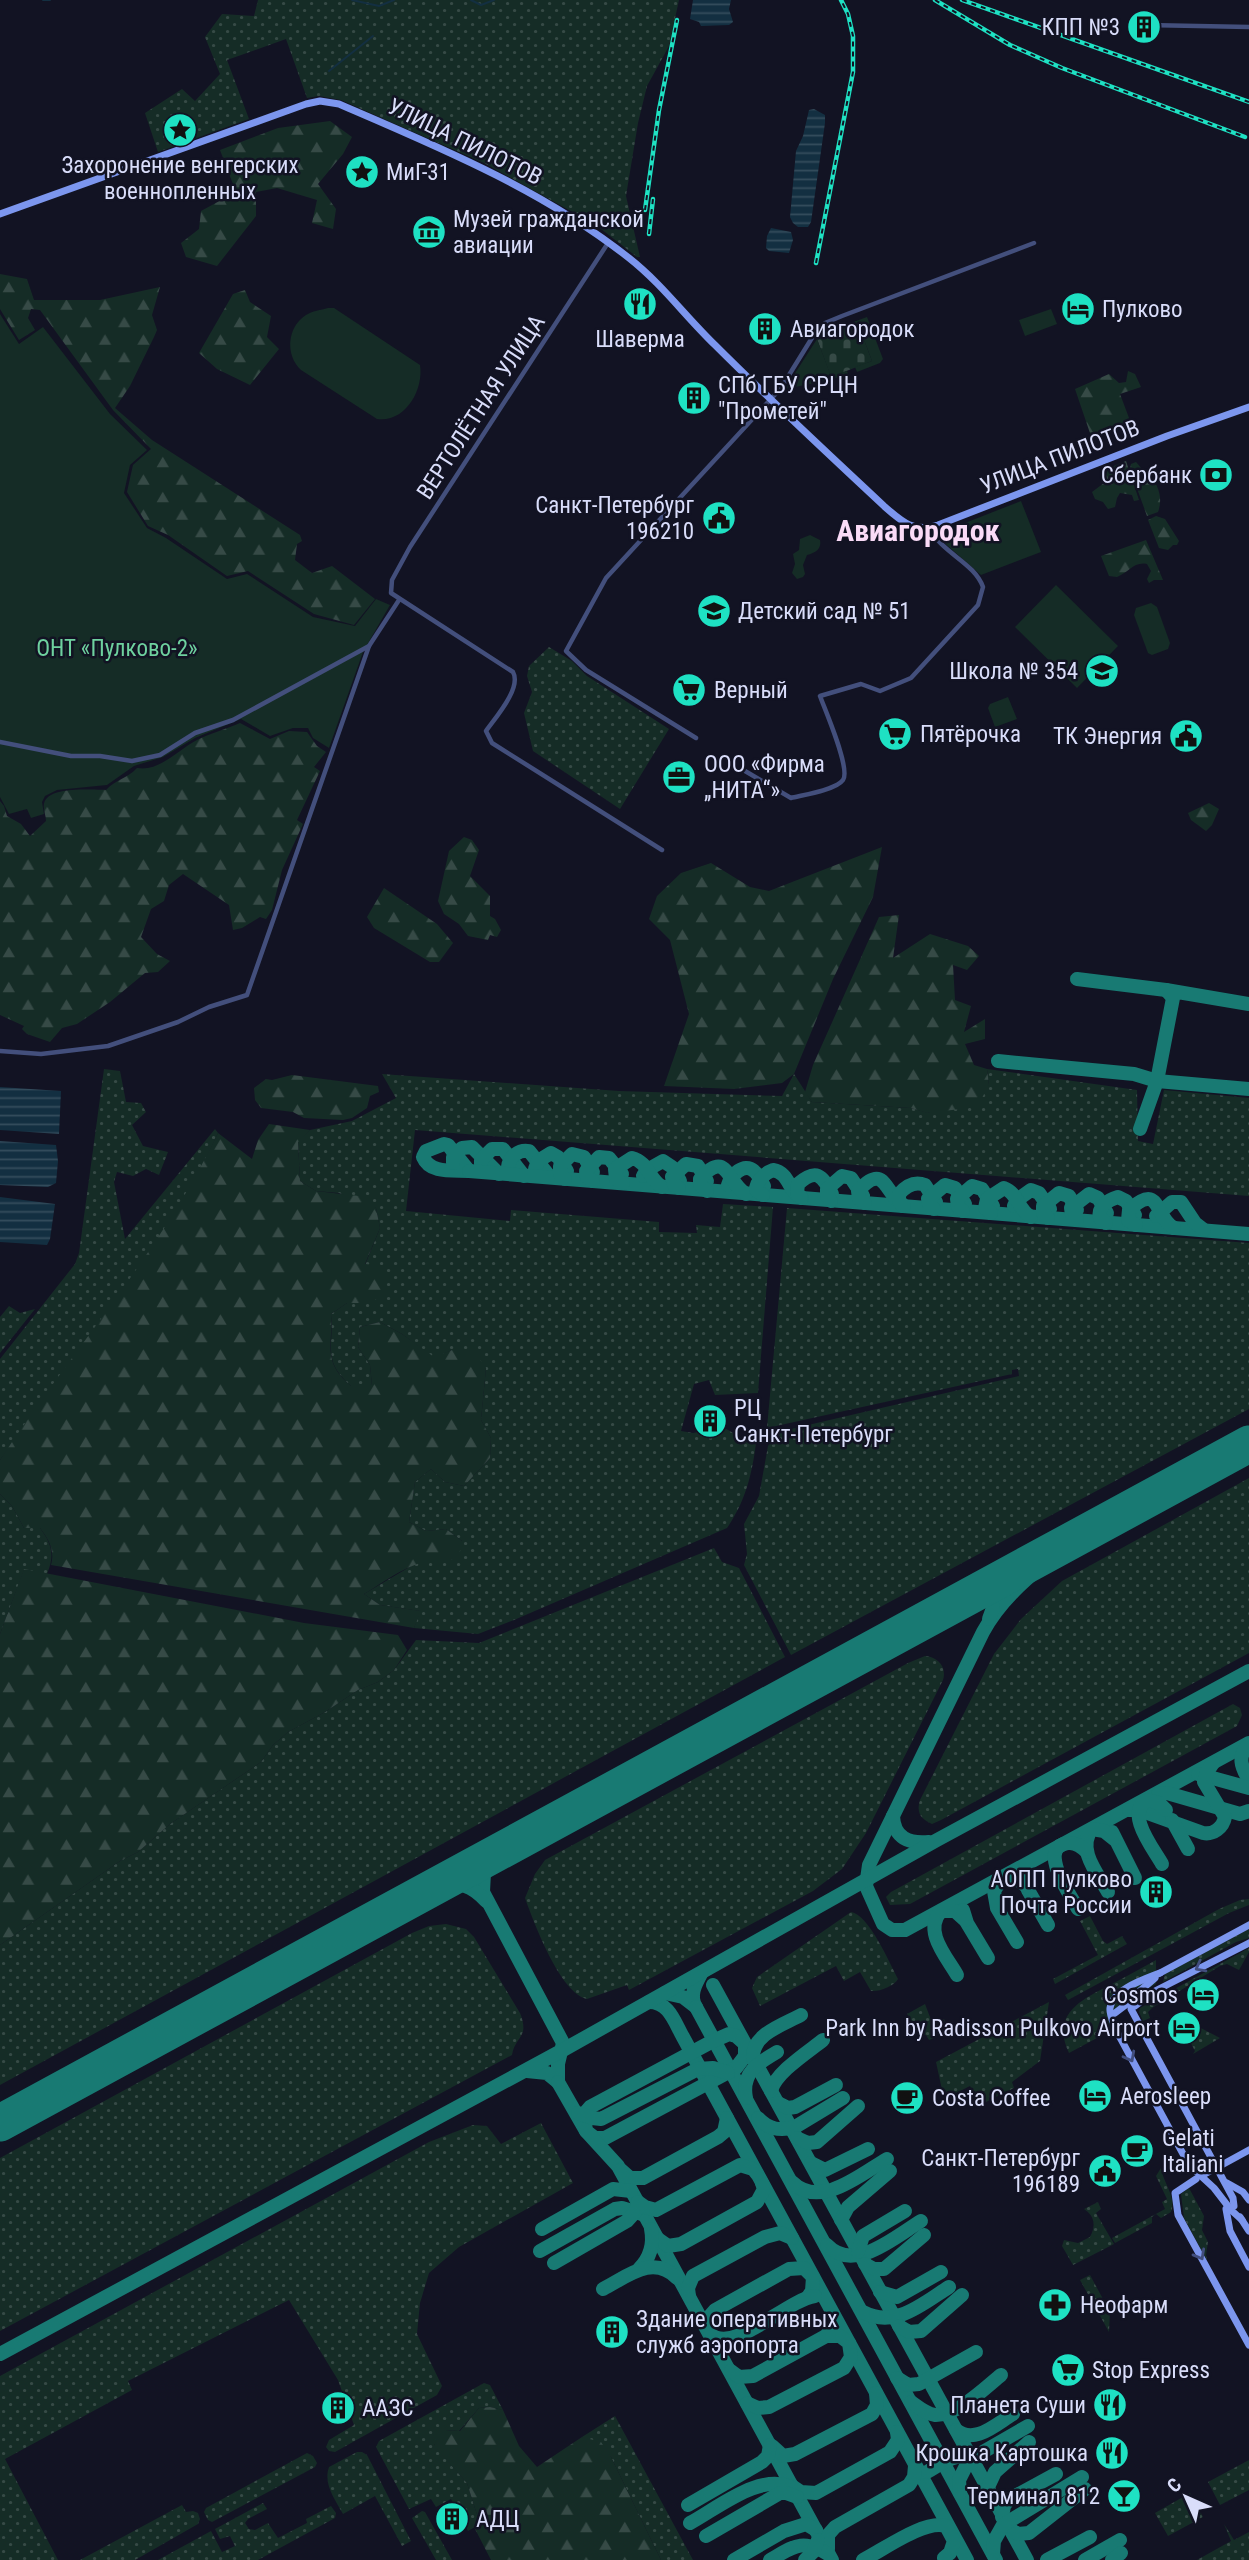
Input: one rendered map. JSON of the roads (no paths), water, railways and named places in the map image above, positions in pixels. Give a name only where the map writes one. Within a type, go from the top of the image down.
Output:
[{"type":"street","points":[[1146,25],[1249,27]]},
{"type":"street","name":"УЛИЦА ПИЛОТОВ","points":[[0,214],[306,104],[330,102],[482,167],[546,203],[608,243],[656,282],[712,343],[902,522],[915,528],[930,528],[1249,407]]},
{"type":"street","name":"ВЕРТОЛЁТНАЯ УЛИЦА","points":[[399,600],[391,593],[392,580],[410,547],[608,243]]},
{"type":"street","points":[[696,738],[586,670],[565,651],[606,578],[772,399],[789,377],[815,333],[825,323],[1034,243]]},
{"type":"street","points":[[745,771],[791,798],[833,787],[843,781],[843,759],[820,695],[862,684],[880,691],[911,678],[978,606],[983,587],[979,578],[939,542],[930,528]]},
{"type":"street","points":[[0,1051],[41,1054],[108,1046],[178,1022],[209,1007],[247,996],[369,646],[399,600],[513,672],[516,682],[513,691],[486,732],[492,743],[662,850]]},
{"type":"street","points":[[0,743],[71,756],[100,756],[132,761],[160,755],[195,733],[233,720],[369,646]]},
{"type":"street","points":[[1242,2220],[1189,2165],[1116,2030],[1110,2010],[1114,1998],[1128,1988],[1249,1925]]},
{"type":"street","points":[[1115,2013],[1249,1943]]},
{"type":"street","points":[[1160,1973],[1134,1996],[1131,2010],[1233,2198],[1226,2217],[1230,2231],[1249,2267]]},
{"type":"street","points":[[1249,2150],[1219,2175],[1199,2177],[1175,2193],[1178,2215],[1249,2345]]},
{"type":"street","points":[[1219,2175],[1243,2192],[1249,2200]]},
{"type":"street","points":[[1230,2207],[1249,2231]]},
{"type":"water","points":[[693,0],[731,0],[729,9],[733,22],[729,25],[701,26],[699,22],[690,19]]},
{"type":"water","points":[[814,109],[825,115],[825,123],[811,222],[808,227],[798,227],[790,217],[796,151],[803,136],[809,110]]},
{"type":"water","points":[[771,228],[791,232],[793,240],[789,253],[769,251],[766,248]]},
{"type":"water","points":[[0,1087],[61,1091],[59,1134],[0,1130]]},
{"type":"water","points":[[0,1141],[56,1145],[56,1183],[48,1187],[0,1185]]},
{"type":"water","points":[[0,1197],[55,1204],[47,1245],[0,1242]]},
{"type":"waterway","points":[[43,0],[50,0]]},
{"type":"waterway","points":[[352,0],[379,6],[394,0]]},
{"type":"waterway","points":[[471,0],[481,5],[494,0]]},
{"type":"waterway","points":[[329,71],[373,36]]},
{"type":"railway","points":[[816,263],[853,72],[853,36],[848,14],[841,0]]},
{"type":"railway","points":[[935,0],[1010,45],[1062,68],[1245,137]]},
{"type":"railway","points":[[962,0],[1249,102]]},
{"type":"railway","points":[[645,210],[659,110],[677,20]]},
{"type":"railway","points":[[649,234],[653,199]]},
{"type":"place","name":"КПП №3","points":[[1144,27]]},
{"type":"place","name":"Захоронение венгерских военнопленных","points":[[180,130]]},
{"type":"place","name":"МиГ-31","points":[[362,172]]},
{"type":"place","name":"Музей гражданской авиации","points":[[429,232]]},
{"type":"place","name":"Шаверма","points":[[640,304]]},
{"type":"place","name":"Пулково","points":[[1078,309]]},
{"type":"place","name":"Авиагородок","points":[[765,329]]},
{"type":"place","name":"СПб ГБУ СРЦН \"Прометей\"","points":[[694,398]]},
{"type":"place","name":"Сбербанк","points":[[1216,475]]},
{"type":"place","name":"Санкт-Петербург 196210","points":[[719,518]]},
{"type":"place","name":"Детский сад № 51","points":[[714,611]]},
{"type":"place","name":"Школа № 354","points":[[1102,671]]},
{"type":"place","name":"Верный","points":[[689,690]]},
{"type":"place","name":"Пятёрочка","points":[[895,734]]},
{"type":"place","name":"ТК Энергия","points":[[1186,736]]},
{"type":"place","name":"ООО «Фирма „НИТА“»","points":[[679,777]]},
{"type":"place","name":"РЦ Санкт-Петербург","points":[[710,1421]]},
{"type":"place","name":"АОПП Пулково Почта России","points":[[1156,1892]]},
{"type":"place","name":"Cosmos","points":[[1203,1995]]},
{"type":"place","name":"Park Inn by Radisson Pulkovo Airport","points":[[1184,2028]]},
{"type":"place","name":"Aerosleep","points":[[1095,2096]]},
{"type":"place","name":"Costa Coffee","points":[[907,2098]]},
{"type":"place","name":"Gelati Italiani","points":[[1137,2151]]},
{"type":"place","name":"Санкт-Петербург 196189","points":[[1105,2171]]},
{"type":"place","name":"Неофарм","points":[[1055,2305]]},
{"type":"place","name":"Здание оперативных служб аэропорта","points":[[612,2332]]},
{"type":"place","name":"Stop Express","points":[[1068,2370]]},
{"type":"place","name":"Планета Суши","points":[[1110,2405]]},
{"type":"place","name":"ААЗС","points":[[338,2408]]},
{"type":"place","name":"Крошка Картошка","points":[[1112,2453]]},
{"type":"place","name":"Терминал 812","points":[[1124,2496]]},
{"type":"place","name":"АДЦ","points":[[452,2519]]},
{"type":"district","name":"Авиагородок","points":[[918,530]]},
{"type":"park label","name":"ОНТ «Пулково-2»","points":[[117,648]]}]
